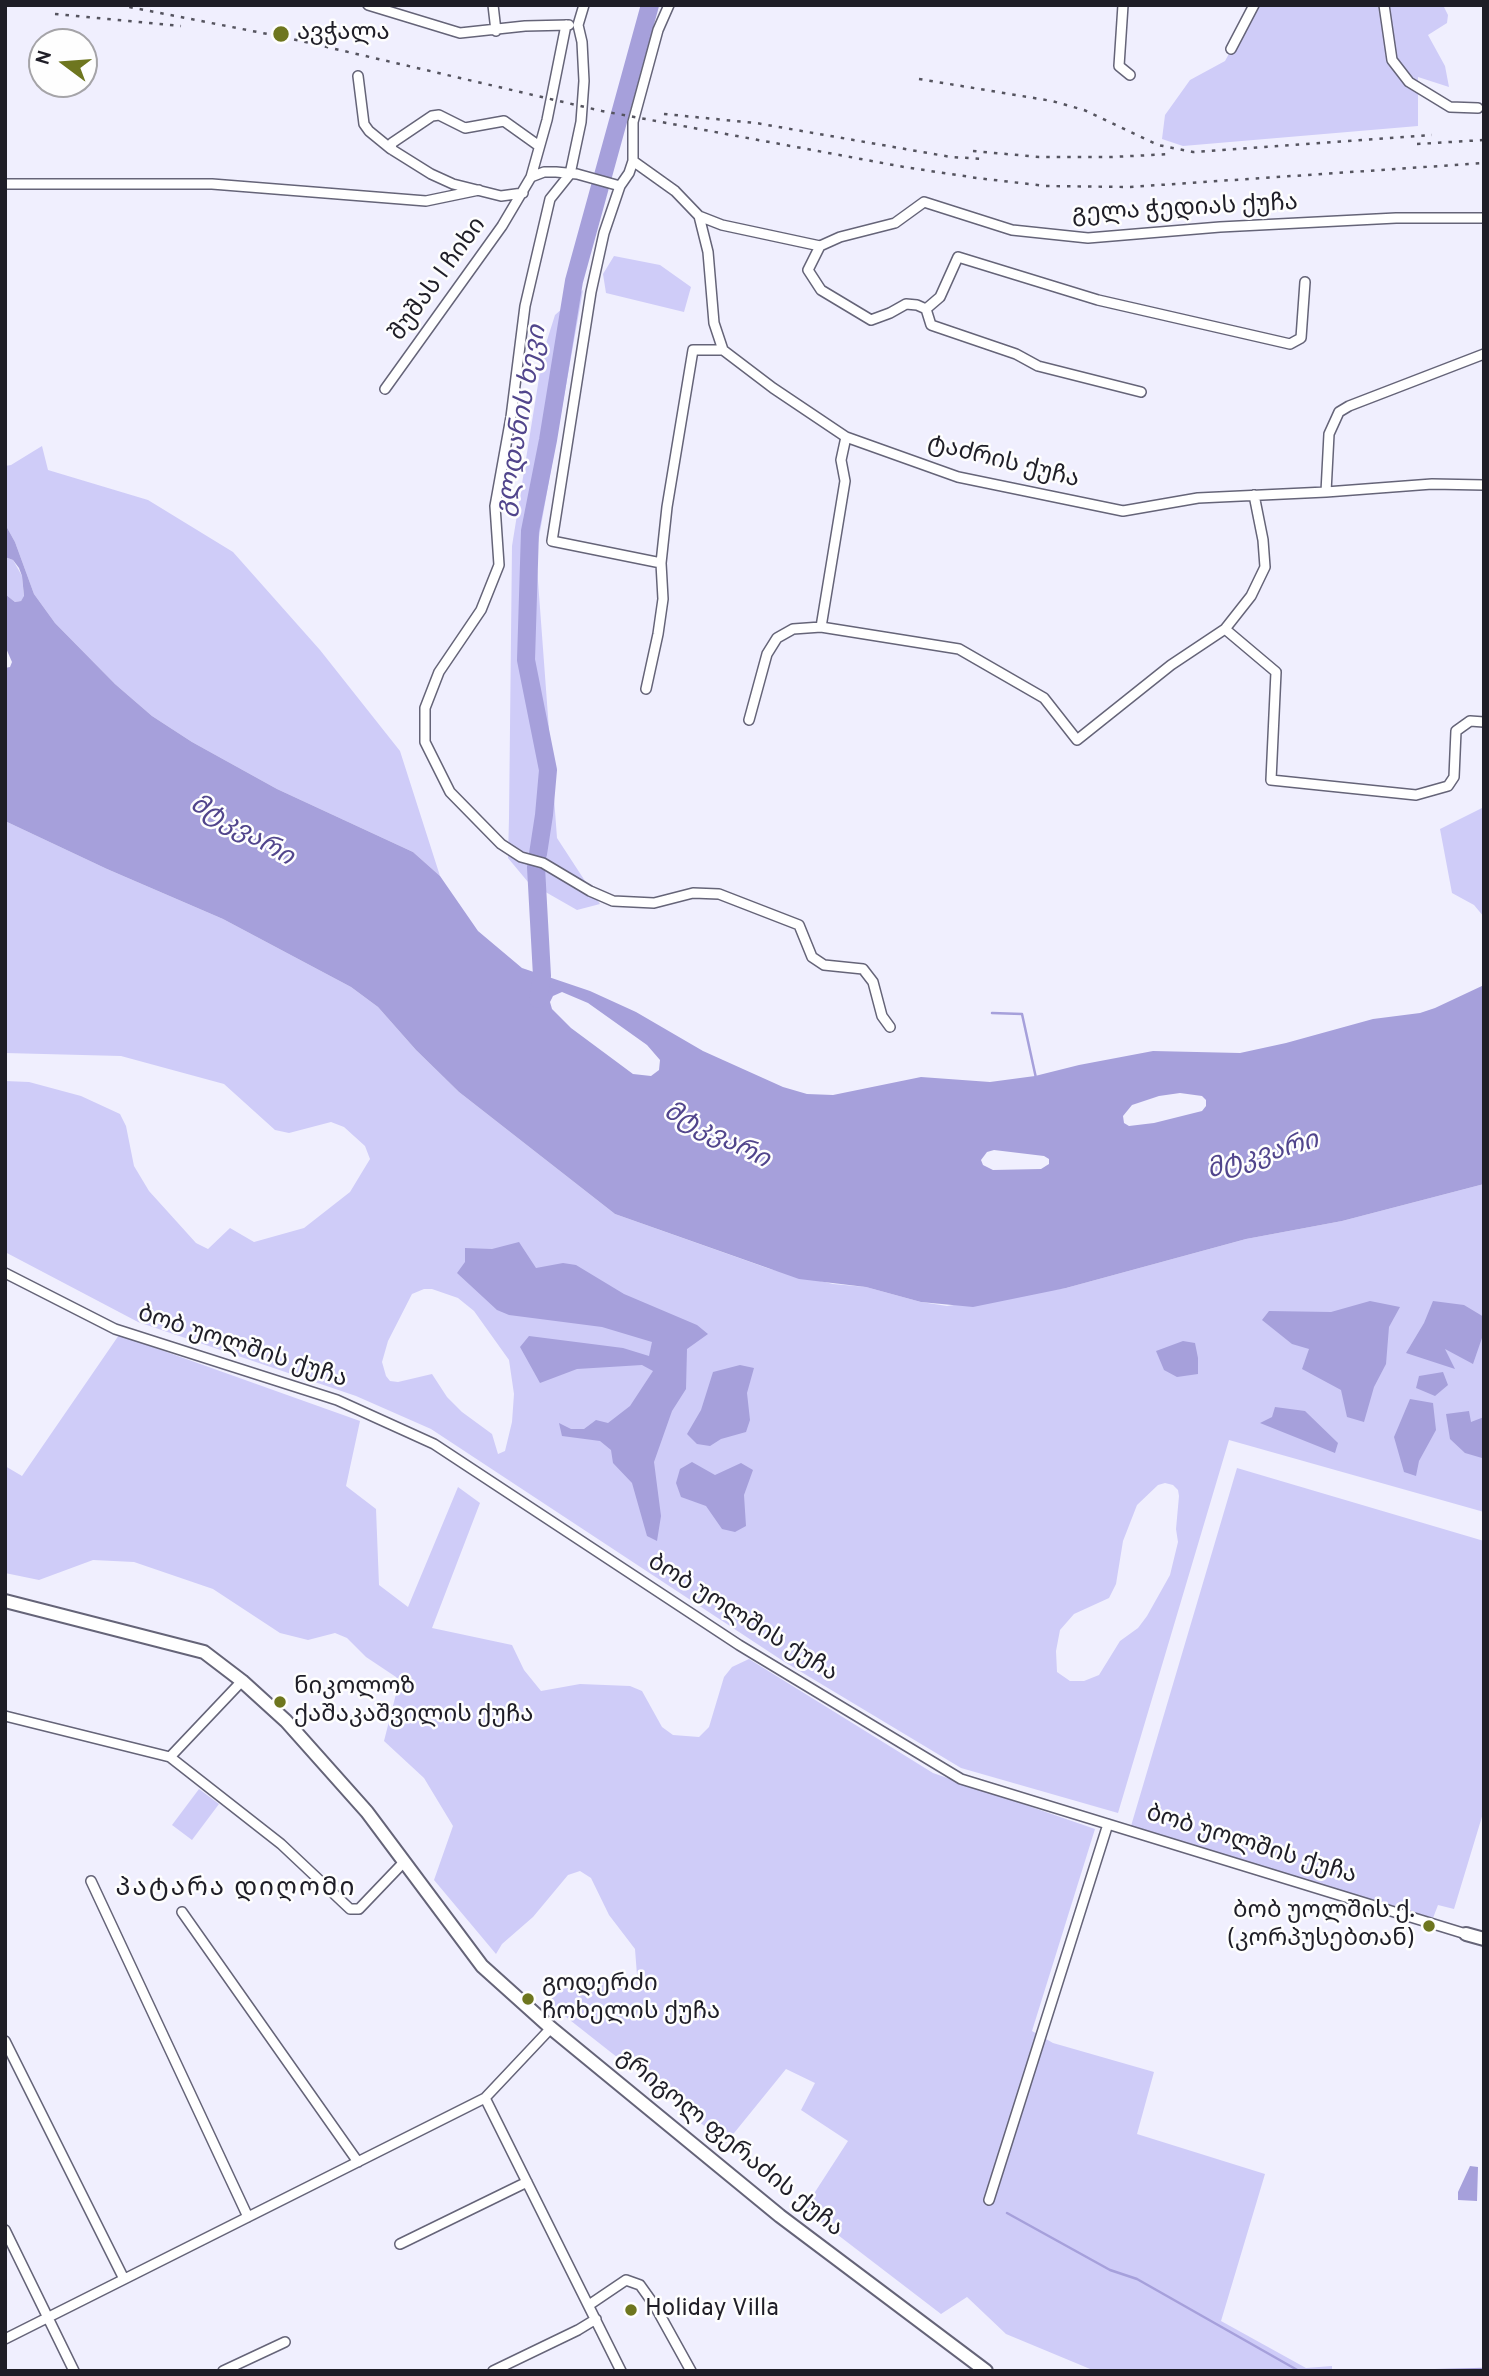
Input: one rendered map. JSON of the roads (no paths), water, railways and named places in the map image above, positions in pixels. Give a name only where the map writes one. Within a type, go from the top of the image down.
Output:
[{"type":"street","points":[[368,5],[460,33],[524,26],[578,25]]},
{"type":"street","points":[[493,5],[496,31]]},
{"type":"street","points":[[584,5],[578,25],[582,42],[584,81],[574,174],[550,198],[525,306],[509,428],[495,506],[499,565],[481,610],[439,672],[425,708],[425,742],[450,792],[501,844],[521,858],[543,863],[590,891],[613,901],[654,903],[692,893],[719,894],[799,925],[811,957],[824,965],[863,969],[873,982],[882,1016],[890,1027]]},
{"type":"street","points":[[661,563],[552,541],[591,292],[615,185],[629,173],[633,162],[633,122],[658,30],[668,5]]},
{"type":"street","points":[[1123,5],[1119,66],[1130,75]]},
{"type":"street","points":[[1231,48],[1254,5]]},
{"type":"street","points":[[1384,5],[1392,60],[1409,82],[1450,107],[1478,108]]},
{"type":"street","name":"შუშას I ჩიხი","points":[[385,389],[502,226],[531,177],[550,107],[566,25]]},
{"type":"street","points":[[358,76],[364,124],[391,149],[431,174],[453,184],[501,196],[523,193]]},
{"type":"street","points":[[391,149],[392,143],[432,116],[439,115],[465,128],[504,121],[539,146]]},
{"type":"street","points":[[633,162],[675,191],[699,216],[722,225],[820,246],[808,270],[821,290],[871,320],[906,304],[926,309]]},
{"type":"street","points":[[531,177],[544,172],[574,174],[615,185]]},
{"type":"street","points":[[5,184],[212,184],[426,201],[479,190]]},
{"type":"street","name":"გელა ჭედიას ქუჩა","points":[[820,246],[840,237],[895,223],[924,202],[1012,230],[1088,238],[1234,226],[1396,218],[1484,218]]},
{"type":"street","points":[[646,689],[656,650],[663,599],[661,563],[667,507],[693,349],[723,350],[713,323],[708,252],[699,216]]},
{"type":"street","points":[[926,309],[940,297],[958,257],[1098,300],[1290,344],[1301,338],[1305,282]]},
{"type":"street","points":[[926,309],[930,325],[1016,354],[1038,366],[1141,392]]},
{"type":"street","name":"ტაძრის ქუჩა","points":[[723,350],[846,438],[958,477],[1123,511],[1198,498],[1432,484],[1484,485]]},
{"type":"street","points":[[1326,492],[1329,433],[1339,412],[1349,405],[1484,354]]},
{"type":"street","points":[[821,627],[845,481],[841,460],[846,438]]},
{"type":"street","points":[[748,720],[766,654],[777,638],[793,629],[821,627],[958,649],[1044,698],[1077,740],[1171,665],[1225,629],[1251,596],[1265,567],[1263,540],[1254,495]]},
{"type":"street","points":[[1225,629],[1276,673],[1271,779],[1416,795],[1448,786],[1454,776],[1456,731],[1470,721],[1484,722]]},
{"type":"street","name":"ბობ უოლშის ქუჩა","points":[[5,1273],[115,1329],[337,1400],[426,1440],[739,1645],[961,1779],[1484,1939]]},
{"type":"street","name":"გრიგოლ ფერაძის ქუჩა","points":[[5,1601],[204,1652],[242,1681],[286,1721],[367,1812],[482,1966],[551,2028],[780,2216],[986,2371]]},
{"type":"street","points":[[170,1757],[242,1681]]},
{"type":"street","points":[[5,1716],[170,1757],[281,1844],[350,1909],[359,1909],[403,1863]]},
{"type":"street","points":[[989,2200],[1108,1824]]},
{"type":"street","points":[[91,1881],[248,2217]]},
{"type":"street","points":[[182,1912],[358,2162]]},
{"type":"street","points":[[5,2339],[485,2098],[551,2028]]},
{"type":"street","points":[[5,2041],[124,2279]]},
{"type":"street","points":[[485,2098],[621,2371]]},
{"type":"street","points":[[400,2244],[527,2182]]},
{"type":"street","points":[[5,2230],[74,2371]]},
{"type":"street","points":[[589,2305],[626,2280],[640,2285],[655,2306],[691,2371]]},
{"type":"street","points":[[492,2371],[596,2319]]},
{"type":"street","points":[[223,2371],[285,2342]]},
{"type":"water","name":"მტკვარი","points":[[5,524],[15,542],[34,594],[55,623],[115,684],[152,716],[192,742],[277,789],[413,852],[440,876],[478,931],[522,968],[590,991],[636,1012],[703,1051],[783,1087],[807,1094],[833,1095],[921,1077],[990,1082],[1035,1076],[1153,1051],[1240,1053],[1373,1019],[1420,1013],[1484,985],[1484,1184],[1342,1221],[1246,1239],[1066,1288],[973,1307],[921,1302],[866,1287],[799,1279],[615,1214],[459,1092],[416,1050],[378,1007],[351,987],[223,919],[5,821],[5,668],[10,667],[12,662],[5,646],[5,594],[15,602],[21,601],[24,596],[19,568],[13,560],[5,557]],"holes":[[[562,992],[588,1003],[647,1045],[660,1060],[659,1070],[651,1076],[633,1074],[571,1028],[552,1009],[550,1002],[553,996]],[[1180,1093],[1202,1096],[1206,1100],[1206,1106],[1202,1111],[1154,1123],[1129,1126],[1124,1123],[1123,1116],[1132,1105],[1159,1096]],[[994,1150],[1044,1156],[1049,1159],[1049,1164],[1041,1169],[993,1170],[983,1165],[981,1160],[987,1152]]]},
{"type":"water","points":[[519,1242],[536,1268],[563,1263],[576,1265],[624,1294],[697,1325],[708,1334],[687,1349],[686,1389],[672,1411],[654,1462],[661,1516],[657,1541],[647,1536],[632,1483],[613,1463],[611,1450],[600,1441],[562,1436],[559,1423],[571,1429],[584,1429],[596,1420],[608,1423],[630,1406],[653,1371],[642,1365],[577,1369],[540,1383],[520,1347],[529,1336],[623,1348],[649,1356],[652,1342],[602,1327],[509,1315],[497,1310],[457,1273],[465,1262],[465,1248],[492,1249]]},
{"type":"water","points":[[1370,1301],[1400,1307],[1389,1327],[1386,1364],[1374,1387],[1364,1422],[1347,1417],[1341,1390],[1302,1369],[1309,1349],[1292,1344],[1262,1320],[1269,1311],[1331,1312]]},
{"type":"water","points":[[1433,1301],[1464,1305],[1484,1317],[1483,1335],[1473,1364],[1445,1349],[1455,1369],[1406,1353],[1424,1323]]},
{"type":"water","points":[[1183,1341],[1195,1343],[1198,1374],[1177,1377],[1164,1370],[1156,1351]]},
{"type":"water","points":[[740,1365],[754,1368],[747,1393],[750,1420],[746,1432],[721,1439],[710,1446],[697,1444],[687,1434],[701,1410],[713,1372]]},
{"type":"water","points":[[1443,1372],[1448,1385],[1435,1396],[1416,1388],[1419,1376]]},
{"type":"water","points":[[1410,1399],[1433,1403],[1436,1430],[1419,1461],[1416,1476],[1404,1472],[1394,1437]]},
{"type":"water","points":[[1275,1407],[1305,1411],[1338,1443],[1335,1453],[1260,1423],[1272,1417]]},
{"type":"water","points":[[1469,1411],[1471,1422],[1484,1417],[1482,1458],[1465,1453],[1450,1439],[1446,1414]]},
{"type":"water","points":[[692,1462],[715,1475],[741,1463],[753,1470],[744,1495],[746,1526],[735,1532],[722,1529],[706,1506],[681,1497],[676,1483],[680,1469]]},
{"type":"water","points":[[1470,2166],[1478,2167],[1477,2201],[1458,2200],[1458,2192]]},
{"type":"waterway","name":"გლდანის ხევი","points":[[538,854],[548,770],[526,660],[530,531],[574,281],[650,5]]},
{"type":"waterway","name":"გლდანის ხევი","points":[[536,867],[542,976],[538,999]]},
{"type":"waterway","points":[[992,1013],[1022,1014],[1036,1078]]},
{"type":"waterway","points":[[1007,2213],[1110,2270],[1137,2279],[1299,2371]]},
{"type":"waterway","points":[[1405,2371],[1484,2369]]},
{"type":"railway","points":[[119,5],[288,38],[602,111],[904,167],[1046,186],[1130,187],[1484,163]]},
{"type":"railway","points":[[55,14],[181,26]]},
{"type":"railway","points":[[919,79],[1052,101],[1084,110],[1158,145],[1193,152],[1432,135]]},
{"type":"railway","points":[[664,114],[756,123],[951,157],[984,159]]},
{"type":"railway","points":[[1417,144],[1484,140]]},
{"type":"railway","points":[[973,151],[1039,157],[1172,154]]},
{"type":"place","name":"ავჭალა","points":[[281,34]]},
{"type":"place","name":"ნიკოლოზ ქაშაკაშვილის ქუჩა","points":[[280,1702]]},
{"type":"place","name":"ბობ უოლშის ქ. (კორპუსებთან)","points":[[1429,1926]]},
{"type":"place","name":"გოდერძი ჩოხელის ქუჩა","points":[[528,1999]]},
{"type":"place","name":"Holiday Villa","points":[[631,2310]]},
{"type":"district","name":"პატარა დიღომი","points":[[236,1890]]}]
